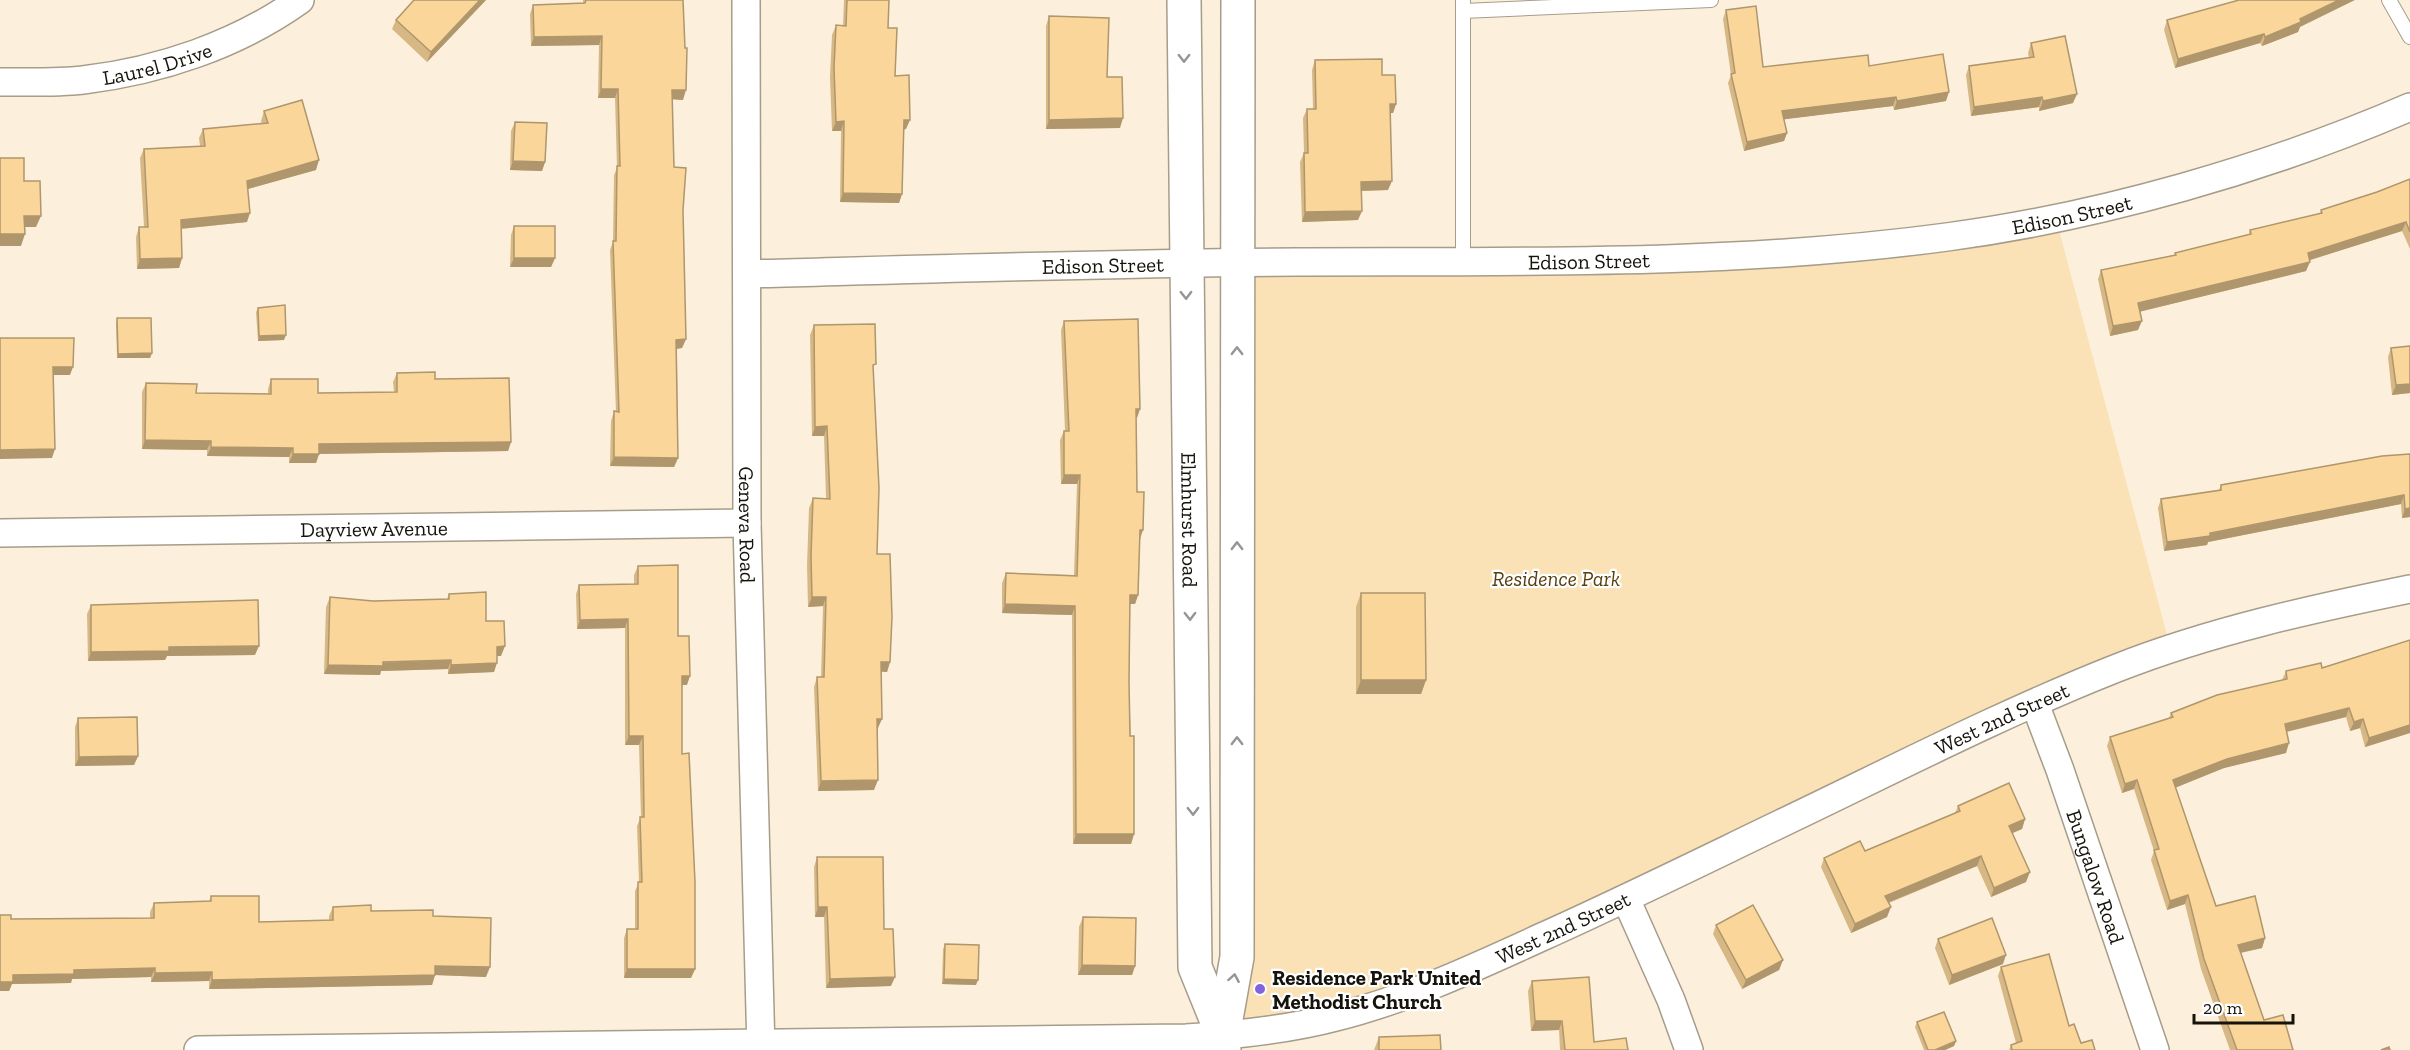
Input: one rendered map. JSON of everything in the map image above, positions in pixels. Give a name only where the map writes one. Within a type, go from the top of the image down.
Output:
[{"type":"street","name":"Laurel Drive","points":[[0,82],[80,80],[153,68],[223,43],[300,0]]},
{"type":"street","name":"Geneva Road","points":[[746,0],[747,523],[761,1047]]},
{"type":"street","name":"Elmhurst Road","points":[[1184,0],[1185,263],[1195,967],[1223,1043]]},
{"type":"street","points":[[1223,1043],[1238,957],[1238,0]]},
{"type":"street","name":"Edison Street","points":[[747,274],[1185,263],[1463,261],[1815,252],[1948,237],[2056,219],[2144,196],[2319,142],[2410,107]]},
{"type":"street","name":"Dayview Avenue","points":[[0,533],[747,523]]},
{"type":"street","name":"West 2nd Street","points":[[198,1050],[1223,1043],[1378,1005],[1455,977],[1626,899],[1908,762],[2119,667],[2223,633],[2329,606],[2410,589]]},
{"type":"street","name":"Bungalow Road","points":[[2035,704],[2064,781],[2155,1050]]},
{"type":"street","points":[[1626,899],[1671,1000],[1689,1050]]},
{"type":"lane","points":[[1463,261],[1463,6],[1711,0]]},
{"type":"lane","points":[[2389,0],[2410,37]]},
{"type":"green space","name":"Residence Park","points":[[2056,219],[2171,650],[1455,977],[1223,1036],[1237,263],[1670,258]]},
{"type":"building","points":[[414,0],[480,0],[431,52],[396,20]]},
{"type":"building","points":[[586,0],[683,0],[685,48],[687,48],[686,90],[672,90],[674,167],[686,168],[683,210],[686,339],[676,340],[678,458],[614,457],[614,411],[619,412],[613,241],[616,241],[617,166],[620,166],[618,89],[601,89],[602,36],[534,37],[533,5],[585,3]]},
{"type":"building","points":[[847,0],[889,0],[888,28],[897,28],[895,76],[909,75],[910,120],[904,120],[902,194],[843,193],[844,121],[836,122],[834,68],[836,25],[846,26]]},
{"type":"building","points":[[2239,0],[2339,0],[2300,19],[2301,22],[2265,37],[2264,34],[2178,59],[2167,20]]},
{"type":"building","points":[[1756,6],[1763,67],[1868,55],[1869,66],[1943,54],[1949,92],[1897,101],[1896,97],[1782,111],[1787,133],[1747,142],[1731,74],[1735,73],[1726,10]]},
{"type":"building","points":[[1049,16],[1109,18],[1107,77],[1122,77],[1123,118],[1049,120]]},
{"type":"building","points":[[2065,36],[2077,94],[2043,101],[2042,97],[1974,107],[1969,66],[2034,57],[2031,43]]},
{"type":"building","points":[[1382,59],[1382,75],[1395,75],[1396,104],[1390,104],[1392,181],[1361,182],[1362,211],[1305,212],[1304,153],[1308,153],[1307,109],[1316,109],[1315,60]]},
{"type":"building","points":[[302,100],[319,160],[247,181],[250,213],[181,220],[182,258],[140,259],[139,227],[148,227],[144,149],[205,146],[203,129],[268,123],[264,111]]},
{"type":"building","points":[[515,122],[547,123],[545,162],[513,161]]},
{"type":"building","points":[[0,158],[24,158],[24,181],[40,181],[41,216],[24,216],[25,234],[0,234]]},
{"type":"building","points":[[2410,179],[2410,232],[2406,222],[2308,253],[2310,262],[2138,303],[2142,321],[2113,326],[2101,270],[2176,255],[2175,253],[2251,234],[2250,230],[2322,213],[2321,210]]},
{"type":"building","points":[[514,226],[555,226],[555,258],[514,258]]},
{"type":"building","points":[[285,305],[286,335],[259,336],[258,308]]},
{"type":"building","points":[[117,318],[151,318],[152,353],[118,354]]},
{"type":"building","points":[[1138,319],[1140,409],[1136,409],[1137,492],[1144,492],[1138,595],[1130,595],[1129,681],[1130,736],[1134,736],[1134,834],[1076,834],[1075,606],[1005,604],[1006,573],[1077,576],[1080,475],[1064,475],[1064,431],[1069,431],[1064,321]]},
{"type":"building","points":[[875,324],[876,364],[873,365],[879,488],[877,554],[890,554],[892,617],[890,662],[881,662],[882,719],[877,719],[878,780],[821,781],[817,677],[824,677],[826,597],[812,597],[811,556],[813,498],[830,499],[827,426],[815,427],[814,325]]},
{"type":"building","points":[[0,338],[74,338],[73,367],[53,367],[55,449],[0,450]]},
{"type":"building","points":[[2410,346],[2410,384],[2396,385],[2391,348]]},
{"type":"building","points":[[435,372],[435,379],[509,378],[511,442],[319,444],[319,454],[293,454],[293,448],[211,447],[211,441],[145,440],[146,383],[197,384],[196,393],[271,394],[271,379],[318,379],[318,393],[397,392],[397,373]]},
{"type":"building","points":[[2410,454],[2410,508],[2405,509],[2404,495],[2210,533],[2210,536],[2167,542],[2161,499],[2221,490],[2221,485],[2382,456]]},
{"type":"building","points":[[678,565],[678,636],[689,636],[690,676],[682,676],[682,754],[689,753],[695,882],[695,969],[627,969],[627,929],[638,929],[638,882],[642,882],[640,817],[644,817],[643,736],[629,736],[628,619],[580,620],[579,585],[638,584],[638,566]]},
{"type":"building","points":[[486,592],[486,621],[504,621],[505,646],[497,647],[497,663],[451,665],[451,660],[383,662],[383,666],[328,665],[330,597],[373,601],[449,599],[449,594]]},
{"type":"building","points":[[1361,593],[1425,593],[1426,680],[1361,680]]},
{"type":"building","points":[[258,600],[259,646],[169,647],[169,651],[91,652],[91,605]]},
{"type":"building","points":[[2410,640],[2410,725],[2369,738],[2363,719],[2354,722],[2349,708],[2285,724],[2289,743],[2227,759],[2173,780],[2216,906],[2255,896],[2265,938],[2238,945],[2264,1020],[2283,1015],[2293,1050],[2237,1050],[2204,959],[2188,895],[2170,901],[2154,850],[2159,849],[2137,780],[2125,784],[2110,737],[2173,717],[2171,713],[2217,695],[2287,679],[2286,671],[2321,663],[2322,668]]},
{"type":"building","points":[[137,717],[138,756],[79,757],[78,718]]},
{"type":"building","points":[[2009,783],[2025,819],[2009,826],[2030,872],[1994,888],[1981,856],[1885,896],[1891,907],[1855,924],[1824,858],[1860,841],[1865,851],[1960,811],[1958,806]]},
{"type":"building","points":[[817,857],[883,857],[884,929],[893,929],[895,977],[830,979],[827,907],[818,907]]},
{"type":"building","points":[[211,896],[259,896],[259,922],[333,920],[333,907],[371,905],[371,911],[433,910],[433,916],[491,918],[490,967],[435,966],[435,975],[212,980],[212,972],[155,973],[155,968],[74,970],[74,974],[13,975],[13,982],[0,982],[0,915],[11,915],[11,919],[154,918],[154,903],[211,901]]},
{"type":"building","points":[[1753,905],[1783,960],[1746,980],[1716,925]]},
{"type":"building","points":[[1083,917],[1136,918],[1135,966],[1082,965]]},
{"type":"building","points":[[1992,918],[2006,955],[1952,975],[1938,939]]},
{"type":"building","points":[[945,944],[979,945],[978,980],[944,979]]},
{"type":"building","points":[[2049,954],[2069,1026],[2074,1024],[2081,1043],[2092,1040],[2095,1050],[2012,1050],[2011,1045],[2022,1041],[2001,967]]},
{"type":"building","points":[[1589,977],[1594,1042],[1626,1038],[1628,1050],[1565,1050],[1562,1021],[1535,1021],[1532,981]]},
{"type":"building","points":[[1944,1012],[1956,1041],[1935,1050],[1928,1050],[1917,1022]]},
{"type":"building","points":[[1440,1035],[1441,1050],[1379,1050],[1379,1037]]},
{"type":"place","name":"Residence Park United Methodist Church","points":[[1260,989]]}]
